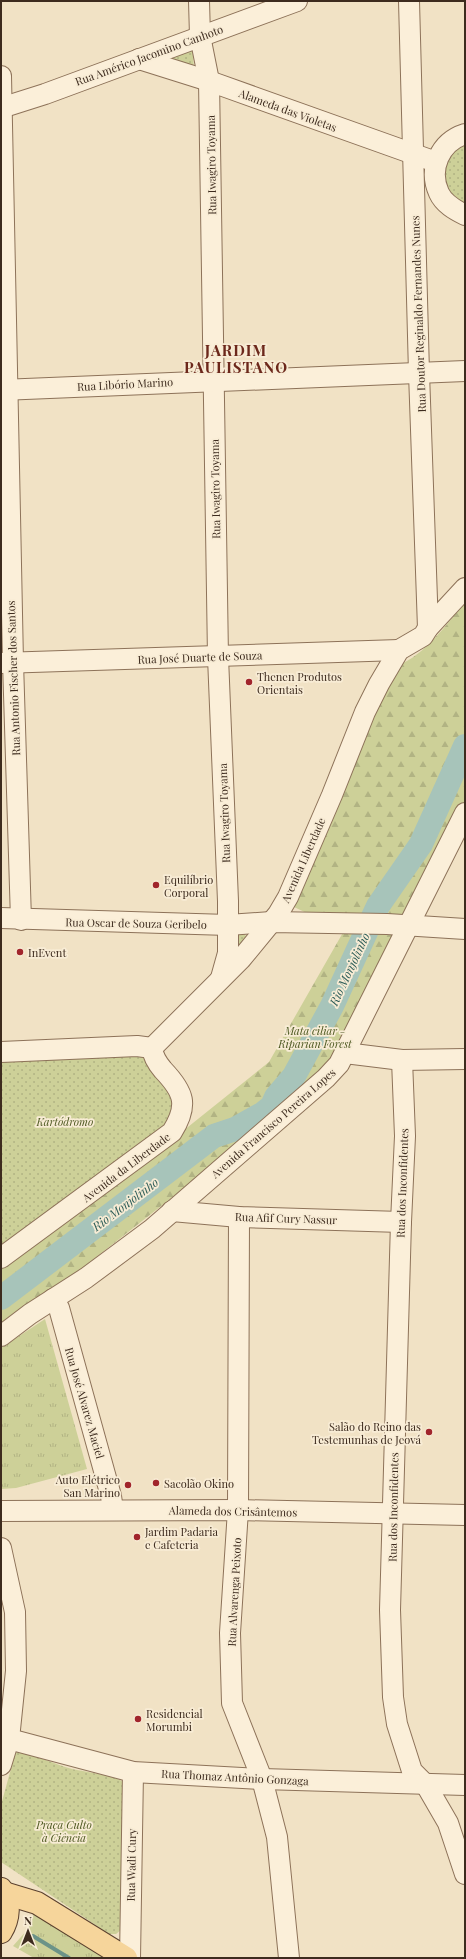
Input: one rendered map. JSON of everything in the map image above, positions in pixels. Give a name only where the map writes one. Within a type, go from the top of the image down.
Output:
[{"type":"main road","points":[[1,1932],[6,1925],[8,1914],[8,1903],[2,1891]]},
{"type":"main road","points":[[2,1891],[44,1907],[126,1958]]},
{"type":"street","name":"Rua Iwagiro Toyama","points":[[199,1],[200,36],[209,81],[218,657],[228,925],[228,954],[221,978]]},
{"type":"street","name":"Rua Américo Jacomino Canhoto","points":[[2,108],[297,1]]},
{"type":"street","name":"Rua Doutor Reginaldo Fernandes Nunes","points":[[409,1],[419,373],[428,628]]},
{"type":"street","name":"Alameda das Violetas","points":[[139,59],[209,81],[436,162]]},
{"type":"street","name":"Rua Antonio Fischer dos Santos","points":[[1,76],[7,663],[21,920]]},
{"type":"street","points":[[465,134],[456,136],[443,148],[436,162],[434,179],[439,194],[450,207],[465,215]]},
{"type":"street","name":"Rua Libório Marino","points":[[4,390],[213,380],[465,371]]},
{"type":"street","points":[[399,650],[423,636],[428,628],[465,588]]},
{"type":"street","name":"Rua José Duarte de Souza","points":[[7,663],[399,650]]},
{"type":"street","name":"Avenida Liberdade","points":[[152,1048],[241,959],[278,914],[288,896],[365,712],[399,650]]},
{"type":"street","name":"Avenida Francisco Pereira Lopes","points":[[1,1336],[53,1299],[92,1274],[152,1229],[326,1078],[339,1064],[346,1053],[465,813]]},
{"type":"street","name":"Rua Oscar de Souza Geribelo","points":[[1,918],[21,920],[228,925],[271,922],[346,923],[465,929]]},
{"type":"street","points":[[1,1052],[137,1046],[152,1048]]},
{"type":"street","name":"Avenida da Liberdade","points":[[1,1258],[172,1132],[180,1120],[184,1105],[179,1090],[158,1064],[153,1055],[152,1048]]},
{"type":"street","points":[[346,1053],[402,1060],[465,1060]]},
{"type":"street","name":"Rua dos Inconfidentes","points":[[402,1060],[405,1136],[400,1222],[390,1610],[393,1697],[397,1724],[412,1771],[426,1785],[448,1823],[465,1874]]},
{"type":"street","name":"Rua Afif Cury Nassur","points":[[172,1211],[239,1217],[400,1222]]},
{"type":"street","name":"Rua Alvarenga Peixoto","points":[[239,1217],[238,1510],[230,1633],[232,1703],[262,1779],[277,1837],[289,1958]]},
{"type":"street","name":"Rua José Alvarez Maciel","points":[[53,1299],[59,1308],[111,1496],[113,1510]]},
{"type":"street","name":"Alameda dos Crisântemos","points":[[1,1511],[238,1510],[465,1515]]},
{"type":"street","points":[[1,1548],[15,1612],[16,1671],[9,1739],[1,1765]]},
{"type":"street","name":"Rua Thomaz Antônio Gonzaga","points":[[9,1739],[133,1772],[262,1779],[465,1785]]},
{"type":"street","name":"Rua Wadi Cury","points":[[130,1958],[133,1772]]},
{"type":"green space","points":[[192,45],[194,68],[168,60]]},
{"type":"green space","points":[[465,141],[465,208],[457,205],[441,182],[446,155]]},
{"type":"green space","points":[[465,602],[465,804],[406,918],[313,916],[294,907],[289,902],[397,666],[407,661],[426,647]]},
{"type":"green space","name":"Mata ciliar - Riparian Forest","points":[[391,928],[395,935],[338,1053],[302,1092],[226,1155],[57,1288],[1,1329],[1,1263],[138,1167],[269,1062],[345,929]]},
{"type":"green space","points":[[236,934],[244,934],[246,936],[237,953]]},
{"type":"green space","name":"Kartódromo","points":[[131,1054],[142,1057],[149,1062],[173,1094],[173,1120],[1,1248],[1,1060]]},
{"type":"green space","points":[[45,1319],[87,1469],[16,1488],[1,1489],[1,1348]]},
{"type":"green space","name":"Praça Culto à Ciência","points":[[19,1750],[65,1767],[106,1776],[123,1782],[121,1930],[116,1934],[109,1934],[1,1862],[1,1805],[15,1754]]},
{"type":"green space","points":[[35,1909],[114,1958],[34,1958],[13,1946],[28,1929]]},
{"type":"waterway","name":"Rio Monjolinho","points":[[1,1298],[214,1136],[235,1129],[262,1114],[272,1106],[276,1097],[294,1076],[332,1006],[378,906],[421,844],[465,746]]},
{"type":"waterway","points":[[33,1936],[69,1958]]},
{"type":"place","name":"Thenen Produtos Orientais","points":[[249,682]]},
{"type":"place","name":"Equilíbrio Corporal","points":[[156,885]]},
{"type":"place","name":"InEvent","points":[[20,952]]},
{"type":"place","name":"Salão do Reino das Testemunhas de Jeová","points":[[429,1432]]},
{"type":"place","name":"Sacolão Okino","points":[[156,1483]]},
{"type":"place","name":"Auto Elétrico San Marino","points":[[128,1485]]},
{"type":"place","name":"Jardim Padaria e Cafeteria","points":[[137,1537]]},
{"type":"place","name":"Residencial Morumbi","points":[[138,1719]]},
{"type":"district","name":"JARDIM PAULISTANO","points":[[236,358]]}]
